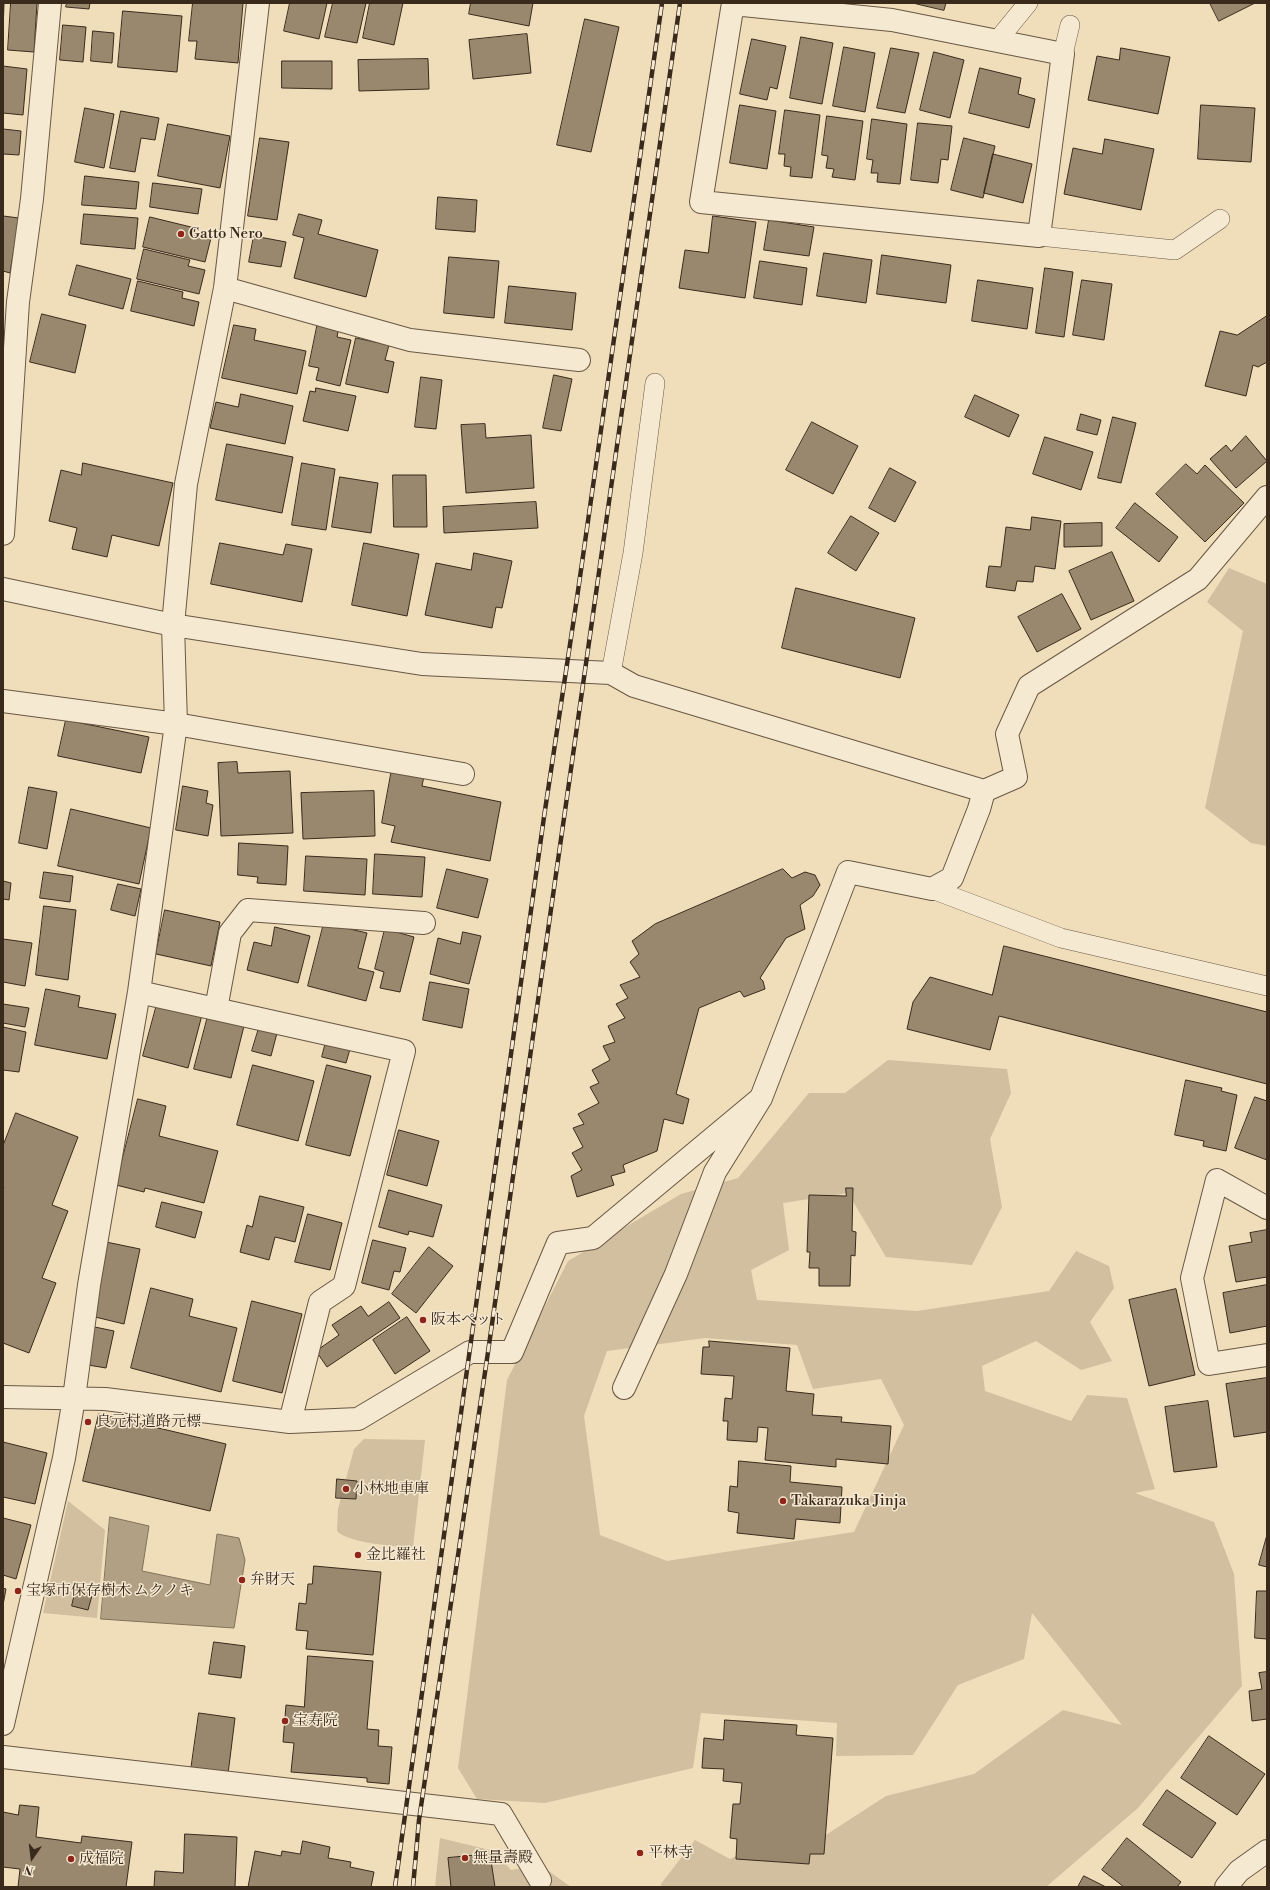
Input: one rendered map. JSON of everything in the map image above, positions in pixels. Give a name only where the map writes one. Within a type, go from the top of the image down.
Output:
[{"type":"street","points":[[3,534],[18,302],[32,199],[50,3]]},
{"type":"street","points":[[3,1724],[64,1458],[74,1398],[88,1286],[139,992],[176,724],[173,624],[186,484],[225,288],[258,3]]},
{"type":"street","points":[[733,3],[893,12],[997,41],[1063,54],[1039,236],[701,202],[733,3]]},
{"type":"street","points":[[225,288],[410,340],[579,360]]},
{"type":"street","points":[[624,1388],[676,1274],[715,1172],[761,1098],[848,872],[932,889],[952,878],[982,800],[1016,776],[1007,734],[1029,686],[1198,579],[1267,496]]},
{"type":"street","points":[[3,589],[173,624],[422,664],[611,673],[634,686],[982,800]]},
{"type":"street","points":[[3,702],[176,724],[463,774]]},
{"type":"street","points":[[216,1009],[230,933],[248,910],[424,924]]},
{"type":"street","points":[[139,992],[404,1051],[344,1286],[320,1302],[290,1422]]},
{"type":"street","points":[[3,1397],[105,1399],[290,1422],[358,1420],[470,1352],[512,1352],[558,1243],[593,1238],[761,1098]]},
{"type":"street","points":[[1267,1208],[1217,1180],[1192,1278],[1209,1364],[1267,1355]]},
{"type":"street","points":[[3,1757],[502,1814],[540,1880]]},
{"type":"street","points":[[1226,1887],[1238,1870],[1267,1850]]},
{"type":"lane","points":[[997,41],[1028,3]]},
{"type":"lane","points":[[1063,54],[1070,26]]},
{"type":"lane","points":[[1039,236],[1175,250],[1220,219]]},
{"type":"lane","points":[[611,673],[633,553],[655,383]]},
{"type":"lane","points":[[932,889],[1062,938],[1267,986]]},
{"type":"shaded area","points":[[1229,568],[1267,584],[1267,846],[1251,843],[1205,808],[1243,631],[1207,602]]},
{"type":"shaded area","points":[[888,1060],[1007,1069],[1011,1093],[990,1139],[1002,1207],[972,1265],[886,1257],[848,1193],[783,1203],[789,1250],[751,1270],[757,1300],[917,1311],[1049,1291],[1076,1251],[1109,1266],[1114,1288],[1090,1322],[1112,1361],[1081,1370],[1036,1341],[982,1366],[985,1391],[1071,1421],[1087,1395],[1127,1398],[1155,1489],[1135,1493],[1214,1522],[1234,1574],[1242,1686],[1138,1808],[1046,1887],[665,1887],[660,1885],[695,1840],[730,1859],[766,1841],[795,1855],[886,1796],[974,1774],[1063,1710],[1122,1725],[1032,1613],[1024,1659],[958,1685],[913,1755],[836,1756],[837,1723],[701,1713],[693,1768],[545,1803],[477,1799],[458,1768],[507,1380],[568,1261],[681,1194],[738,1178],[809,1093],[845,1093]],"holes":[[[705,1338],[797,1345],[813,1389],[881,1379],[904,1425],[854,1532],[667,1561],[600,1535],[584,1416],[607,1351]]]},
{"type":"shaded area","points":[[364,1439],[425,1440],[413,1547],[373,1544],[351,1539],[337,1531],[338,1509],[354,1449]]},
{"type":"shaded area","points":[[68,1501],[105,1530],[97,1618],[43,1613]]},
{"type":"shaded area","points":[[110,1517],[149,1526],[142,1571],[210,1585],[217,1534],[239,1538],[245,1560],[234,1628],[101,1619]]},
{"type":"shaded area","points":[[440,1838],[494,1851],[511,1870],[540,1865],[571,1887],[435,1887]]},
{"type":"building","points":[[3,3],[4,3],[3,33]]},
{"type":"building","points":[[11,3],[37,3],[34,52],[8,50]]},
{"type":"building","points":[[67,3],[90,3],[89,9],[66,7]]},
{"type":"building","points":[[193,3],[243,3],[238,63],[195,59],[197,41],[189,41]]},
{"type":"building","points":[[290,3],[327,3],[319,39],[284,31]]},
{"type":"building","points":[[333,3],[366,3],[357,43],[325,37]]},
{"type":"building","points":[[370,3],[403,3],[394,45],[363,38]]},
{"type":"building","points":[[471,3],[533,3],[529,26],[469,14]]},
{"type":"building","points":[[913,3],[946,3],[944,10]]},
{"type":"building","points":[[1210,3],[1255,3],[1219,21]]},
{"type":"building","points":[[123,11],[182,16],[177,72],[118,67]]},
{"type":"building","points":[[585,19],[619,27],[591,152],[557,145]]},
{"type":"building","points":[[63,25],[86,27],[83,62],[60,60]]},
{"type":"building","points":[[93,31],[114,33],[112,63],[91,61]]},
{"type":"building","points":[[527,34],[531,73],[473,79],[469,40]]},
{"type":"building","points":[[801,37],[833,43],[822,104],[790,98]]},
{"type":"building","points":[[752,39],[786,46],[777,89],[770,87],[767,100],[740,94]]},
{"type":"building","points":[[844,47],[875,53],[865,112],[833,106]]},
{"type":"building","points":[[891,48],[919,53],[905,113],[877,108]]},
{"type":"building","points":[[1121,48],[1170,57],[1158,114],[1088,100],[1097,56],[1119,60]]},
{"type":"building","points":[[934,52],[964,60],[950,118],[920,110]]},
{"type":"building","points":[[428,59],[429,89],[359,91],[358,60]]},
{"type":"building","points":[[282,61],[332,61],[332,89],[282,88]]},
{"type":"building","points":[[3,66],[27,69],[23,115],[3,113]]},
{"type":"building","points":[[980,68],[1021,78],[1018,94],[1035,99],[1029,128],[969,113]]},
{"type":"building","points":[[740,105],[776,111],[767,169],[730,163]]},
{"type":"building","points":[[1201,105],[1255,108],[1251,162],[1198,159]]},
{"type":"building","points":[[85,108],[114,114],[104,168],[75,162]]},
{"type":"building","points":[[785,110],[820,115],[812,178],[790,176],[791,167],[784,166],[785,154],[779,154]]},
{"type":"building","points":[[121,111],[159,118],[155,140],[141,138],[135,172],[110,168]]},
{"type":"building","points":[[827,116],[863,121],[855,180],[832,177],[834,169],[826,168],[828,156],[822,155]]},
{"type":"building","points":[[872,119],[907,124],[900,184],[877,182],[878,173],[871,173],[873,160],[867,159]]},
{"type":"building","points":[[918,123],[952,126],[948,160],[941,159],[938,183],[911,180]]},
{"type":"building","points":[[168,124],[230,136],[220,188],[158,176]]},
{"type":"building","points":[[3,129],[21,131],[19,155],[3,154]]},
{"type":"building","points":[[260,138],[289,142],[277,220],[248,216]]},
{"type":"building","points":[[964,138],[995,146],[983,198],[951,190]]},
{"type":"building","points":[[1105,139],[1154,149],[1141,210],[1064,194],[1073,148],[1102,154]]},
{"type":"building","points":[[993,154],[1032,164],[1023,203],[984,193]]},
{"type":"building","points":[[85,176],[139,182],[136,209],[82,205]]},
{"type":"building","points":[[153,183],[202,189],[198,214],[150,207]]},
{"type":"building","points":[[438,197],[477,200],[475,232],[436,229]]},
{"type":"building","points":[[84,214],[138,218],[135,249],[81,244]]},
{"type":"building","points":[[299,214],[322,220],[318,234],[378,250],[366,297],[294,278],[304,238],[293,235]]},
{"type":"building","points":[[3,216],[19,218],[10,273],[3,271]]},
{"type":"building","points":[[713,216],[756,222],[745,298],[679,288],[685,250],[708,253]]},
{"type":"building","points":[[150,217],[195,228],[194,234],[211,238],[205,262],[143,247]]},
{"type":"building","points":[[769,220],[814,227],[809,256],[764,250]]},
{"type":"building","points":[[254,236],[286,242],[281,267],[249,262]]},
{"type":"building","points":[[144,249],[190,260],[188,266],[205,270],[199,294],[137,279]]},
{"type":"building","points":[[824,253],[872,260],[866,303],[817,296]]},
{"type":"building","points":[[882,255],[951,265],[946,303],[877,294]]},
{"type":"building","points":[[449,257],[499,261],[494,318],[444,313]]},
{"type":"building","points":[[760,261],[807,268],[802,305],[754,298]]},
{"type":"building","points":[[77,265],[131,279],[123,309],[69,295]]},
{"type":"building","points":[[1045,268],[1073,272],[1064,337],[1036,333]]},
{"type":"building","points":[[978,280],[1033,288],[1027,329],[972,321]]},
{"type":"building","points":[[1082,280],[1112,284],[1104,340],[1073,335]]},
{"type":"building","points":[[138,281],[183,292],[182,298],[199,302],[194,326],[131,311]]},
{"type":"building","points":[[509,286],[576,293],[572,330],[505,323]]},
{"type":"building","points":[[42,314],[86,325],[75,373],[30,362]]},
{"type":"building","points":[[1267,316],[1267,362],[1258,367],[1253,365],[1246,396],[1205,386],[1220,331],[1237,335]]},
{"type":"building","points":[[318,322],[339,327],[337,337],[351,340],[340,386],[316,380],[319,368],[309,366]]},
{"type":"building","points":[[234,325],[256,329],[254,340],[306,351],[297,394],[222,378]]},
{"type":"building","points":[[356,338],[389,345],[385,360],[394,362],[388,393],[346,384]]},
{"type":"building","points":[[554,375],[572,379],[561,431],[543,428]]},
{"type":"building","points":[[421,377],[442,380],[436,429],[415,427]]},
{"type":"building","points":[[316,388],[356,396],[348,431],[303,421],[310,391],[315,392]]},
{"type":"building","points":[[241,394],[293,406],[285,444],[210,428],[216,402],[238,407]]},
{"type":"building","points":[[975,395],[1019,415],[1009,437],[965,417]]},
{"type":"building","points":[[1081,414],[1101,420],[1097,435],[1077,430]]},
{"type":"building","points":[[1113,417],[1136,423],[1121,483],[1098,478]]},
{"type":"building","points":[[812,422],[858,446],[833,494],[786,470]]},
{"type":"building","points":[[485,424],[486,438],[531,435],[534,488],[466,493],[461,425]]},
{"type":"building","points":[[1246,436],[1267,461],[1236,488],[1210,459],[1226,445],[1231,451]]},
{"type":"building","points":[[1045,437],[1093,452],[1081,490],[1033,474]]},
{"type":"building","points":[[227,444],[293,457],[282,513],[216,500]]},
{"type":"building","points":[[83,463],[173,483],[159,546],[112,535],[107,557],[72,549],[77,528],[49,521],[61,470],[81,475]]},
{"type":"building","points":[[302,463],[335,469],[326,530],[292,525]]},
{"type":"building","points":[[1186,464],[1197,474],[1205,465],[1244,503],[1205,542],[1156,494]]},
{"type":"building","points":[[890,468],[916,482],[895,522],[869,508]]},
{"type":"building","points":[[393,475],[426,475],[427,527],[394,527]]},
{"type":"building","points":[[340,477],[378,483],[371,533],[332,527]]},
{"type":"building","points":[[536,502],[538,528],[444,533],[443,507]]},
{"type":"building","points":[[1135,503],[1178,537],[1159,562],[1116,528]]},
{"type":"building","points":[[851,516],[879,533],[856,571],[828,553]]},
{"type":"building","points":[[1032,517],[1061,521],[1055,569],[1035,566],[1033,582],[1017,581],[1015,591],[986,587],[989,566],[1001,567],[1006,527],[1030,530]]},
{"type":"building","points":[[1102,523],[1102,546],[1064,547],[1064,524]]},
{"type":"building","points":[[220,543],[283,555],[286,544],[312,549],[302,602],[211,584]]},
{"type":"building","points":[[364,543],[419,554],[407,616],[352,605]]},
{"type":"building","points":[[1112,552],[1134,601],[1091,620],[1069,571]]},
{"type":"building","points":[[474,553],[512,561],[502,608],[496,607],[492,628],[425,615],[436,563],[471,570]]},
{"type":"building","points":[[796,588],[915,618],[900,678],[782,648]]},
{"type":"building","points":[[1062,594],[1081,629],[1037,652],[1018,617]]},
{"type":"building","points":[[66,720],[149,737],[141,773],[58,756]]},
{"type":"building","points":[[237,762],[238,773],[290,771],[293,833],[221,836],[218,763]]},
{"type":"building","points":[[392,769],[424,776],[422,786],[501,802],[490,861],[391,842],[395,826],[382,823]]},
{"type":"building","points":[[183,786],[208,791],[206,803],[213,805],[208,836],[176,830]]},
{"type":"building","points":[[29,787],[57,792],[47,849],[19,843]]},
{"type":"building","points":[[374,791],[375,836],[303,839],[301,793]]},
{"type":"building","points":[[71,809],[151,828],[139,884],[58,866]]},
{"type":"building","points":[[239,843],[288,846],[286,885],[257,883],[258,877],[238,875]]},
{"type":"building","points":[[375,854],[425,857],[422,897],[373,894]]},
{"type":"building","points":[[306,856],[367,859],[365,895],[304,891]]},
{"type":"building","points":[[447,869],[488,879],[478,918],[437,908]]},
{"type":"building","points":[[783,869],[792,878],[805,872],[815,875],[820,885],[813,896],[800,905],[805,929],[786,938],[760,978],[763,981],[765,989],[744,997],[740,991],[699,1008],[676,1094],[689,1099],[683,1124],[664,1119],[657,1151],[623,1165],[625,1172],[611,1176],[614,1185],[577,1197],[571,1176],[582,1170],[572,1153],[583,1147],[573,1128],[584,1124],[578,1114],[599,1103],[590,1087],[599,1083],[592,1070],[610,1060],[603,1046],[615,1042],[608,1026],[625,1018],[616,1004],[628,998],[620,985],[640,977],[630,962],[639,954],[632,941],[655,924]]},
{"type":"building","points":[[44,872],[73,876],[70,902],[40,898]]},
{"type":"building","points":[[3,881],[11,883],[9,900],[3,899]]},
{"type":"building","points":[[118,884],[141,889],[135,916],[111,910]]},
{"type":"building","points":[[44,906],[76,910],[68,980],[36,975]]},
{"type":"building","points":[[165,910],[220,922],[211,966],[156,954]]},
{"type":"building","points":[[324,923],[367,933],[358,968],[374,972],[366,1001],[308,986]]},
{"type":"building","points":[[275,927],[310,936],[298,983],[247,970],[254,942],[271,946]]},
{"type":"building","points":[[385,929],[414,937],[400,992],[380,988],[384,972],[375,969]]},
{"type":"building","points":[[463,932],[481,936],[469,984],[430,974],[438,938],[460,944]]},
{"type":"building","points":[[3,939],[32,943],[25,986],[3,982]]},
{"type":"building","points":[[1004,946],[1267,1012],[1267,1084],[999,1016],[990,1050],[907,1029],[913,1002],[930,977],[992,995]]},
{"type":"building","points":[[430,982],[469,989],[462,1028],[423,1020]]},
{"type":"building","points":[[46,989],[80,996],[78,1007],[116,1014],[107,1059],[35,1045]]},
{"type":"building","points":[[3,1004],[29,1008],[25,1027],[3,1023]]},
{"type":"building","points":[[157,1004],[202,1015],[188,1068],[143,1056]]},
{"type":"building","points":[[208,1016],[244,1026],[231,1078],[194,1069]]},
{"type":"building","points":[[3,1027],[26,1032],[19,1072],[3,1070]]},
{"type":"building","points":[[259,1028],[277,1033],[271,1056],[252,1051]]},
{"type":"building","points":[[326,1042],[350,1049],[346,1063],[322,1057]]},
{"type":"building","points":[[253,1065],[314,1081],[298,1141],[237,1125]]},
{"type":"building","points":[[327,1065],[371,1076],[350,1156],[306,1145]]},
{"type":"building","points":[[1186,1080],[1222,1088],[1221,1091],[1237,1095],[1226,1151],[1203,1146],[1204,1141],[1175,1135]]},
{"type":"building","points":[[1255,1097],[1267,1101],[1267,1160],[1235,1148]]},
{"type":"building","points":[[138,1099],[166,1106],[159,1136],[218,1151],[204,1203],[145,1188],[144,1192],[116,1185]]},
{"type":"building","points":[[16,1113],[78,1137],[52,1205],[68,1211],[42,1278],[56,1283],[29,1353],[3,1343],[3,1146]]},
{"type":"building","points":[[399,1130],[439,1141],[427,1186],[387,1175]]},
{"type":"building","points":[[846,1188],[853,1188],[852,1231],[856,1232],[855,1256],[851,1255],[850,1286],[819,1286],[819,1268],[809,1268],[810,1252],[807,1252],[809,1195],[846,1196]]},
{"type":"building","points":[[389,1190],[442,1205],[433,1237],[409,1231],[408,1235],[379,1227]]},
{"type":"building","points":[[260,1196],[304,1207],[295,1242],[275,1237],[269,1260],[240,1252],[247,1225],[252,1227]]},
{"type":"building","points":[[162,1202],[202,1212],[195,1238],[156,1227]]},
{"type":"building","points":[[308,1214],[342,1223],[330,1270],[295,1262]]},
{"type":"building","points":[[1267,1230],[1267,1277],[1236,1282],[1229,1246],[1252,1242],[1250,1233]]},
{"type":"building","points":[[373,1240],[406,1248],[400,1272],[394,1271],[389,1290],[362,1283]]},
{"type":"building","points":[[106,1242],[140,1249],[124,1324],[91,1316]]},
{"type":"building","points":[[429,1247],[453,1266],[416,1313],[392,1294]]},
{"type":"building","points":[[1267,1285],[1267,1326],[1230,1333],[1223,1293]]},
{"type":"building","points":[[151,1288],[193,1299],[189,1316],[237,1328],[221,1392],[131,1368]]},
{"type":"building","points":[[1176,1289],[1195,1375],[1149,1386],[1129,1300]]},
{"type":"building","points":[[252,1301],[302,1314],[282,1393],[233,1381]]},
{"type":"building","points":[[389,1302],[400,1318],[327,1367],[316,1351],[339,1335],[332,1325],[361,1306],[368,1316]]},
{"type":"building","points":[[407,1317],[430,1351],[395,1374],[373,1340]]},
{"type":"building","points":[[90,1326],[114,1331],[106,1368],[82,1364]]},
{"type":"building","points":[[709,1341],[790,1348],[786,1391],[814,1394],[812,1415],[842,1417],[841,1422],[891,1426],[888,1464],[836,1459],[836,1467],[765,1460],[768,1428],[758,1427],[757,1442],[727,1440],[728,1421],[723,1421],[725,1398],[732,1399],[734,1376],[701,1374],[703,1347],[709,1347]]},
{"type":"building","points":[[1267,1378],[1267,1432],[1234,1437],[1226,1384]]},
{"type":"building","points":[[1208,1401],[1217,1467],[1174,1472],[1165,1407]]},
{"type":"building","points":[[99,1414],[226,1444],[210,1511],[83,1481]]},
{"type":"building","points":[[3,1442],[47,1453],[35,1504],[3,1497]]},
{"type":"building","points":[[739,1461],[791,1466],[790,1482],[842,1487],[840,1523],[796,1519],[794,1539],[737,1533],[739,1513],[728,1511],[730,1486],[737,1487]]},
{"type":"building","name":"小林地車庫","points":[[337,1479],[357,1481],[356,1499],[336,1498]]},
{"type":"building","points":[[3,1518],[31,1525],[16,1579],[3,1575]]},
{"type":"building","points":[[1267,1535],[1267,1567],[1259,1565]]},
{"type":"building","points":[[314,1566],[381,1572],[373,1655],[306,1649],[308,1631],[296,1630],[299,1603],[306,1604],[308,1584],[312,1584]]},
{"type":"building","points":[[3,1588],[6,1589],[3,1605]]},
{"type":"building","points":[[76,1589],[93,1592],[88,1610],[72,1606]]},
{"type":"building","points":[[1257,1591],[1267,1591],[1267,1639],[1255,1638]]},
{"type":"building","points":[[214,1642],[245,1646],[241,1678],[209,1674]]},
{"type":"building","points":[[308,1656],[373,1661],[367,1729],[379,1730],[378,1746],[392,1747],[389,1784],[367,1782],[367,1778],[291,1772],[294,1743],[283,1742],[286,1705],[304,1707]]},
{"type":"building","points":[[1267,1672],[1267,1719],[1252,1721],[1249,1691],[1262,1689],[1259,1673]]},
{"type":"building","points":[[199,1713],[235,1718],[228,1774],[191,1770]]},
{"type":"building","points":[[725,1720],[797,1725],[796,1735],[833,1738],[824,1854],[810,1854],[809,1864],[736,1859],[737,1839],[730,1838],[733,1804],[740,1804],[742,1783],[723,1781],[724,1769],[702,1768],[704,1738],[723,1740]]},
{"type":"building","points":[[1209,1736],[1265,1774],[1237,1815],[1181,1778]]},
{"type":"building","points":[[1167,1790],[1216,1823],[1192,1858],[1143,1825]]},
{"type":"building","points":[[20,1805],[39,1807],[36,1837],[81,1843],[82,1836],[132,1842],[126,1887],[18,1887],[20,1869],[3,1867],[3,1812],[18,1815]]},
{"type":"building","points":[[185,1834],[237,1837],[235,1887],[154,1887],[155,1871],[183,1873]]},
{"type":"building","points":[[1127,1838],[1181,1882],[1177,1887],[1124,1887],[1102,1870]]},
{"type":"building","points":[[303,1841],[330,1847],[328,1858],[351,1862],[350,1867],[374,1872],[371,1887],[248,1887],[255,1851],[281,1856],[282,1851],[300,1854]]},
{"type":"building","points":[[490,1854],[495,1887],[451,1887],[448,1858]]},
{"type":"building","points":[[1084,1876],[1106,1887],[1078,1887]]},
{"type":"railway","points":[[395,1887],[544,817],[577,598],[662,3]]},
{"type":"railway","points":[[413,1887],[419,1820],[488,1352],[680,3]]},
{"type":"place","name":"Gatto Nero","points":[[181,234]]},
{"type":"place","name":"阪本ペット","points":[[423,1320]]},
{"type":"place","name":"良元村道路元標","points":[[88,1422]]},
{"type":"place","name":"小林地車庫","points":[[346,1489]]},
{"type":"place","name":"Takarazuka Jinja","points":[[783,1501]]},
{"type":"place","name":"金比羅社","points":[[358,1555]]},
{"type":"place","name":"弁財天","points":[[242,1580]]},
{"type":"place","name":"宝塚市保存樹木 ムクノキ","points":[[18,1591]]},
{"type":"place","name":"宝寿院","points":[[285,1721]]},
{"type":"place","name":"平林寺","points":[[640,1853]]},
{"type":"place","name":"無量壽殿","points":[[465,1858]]},
{"type":"place","name":"成福院","points":[[71,1859]]}]
